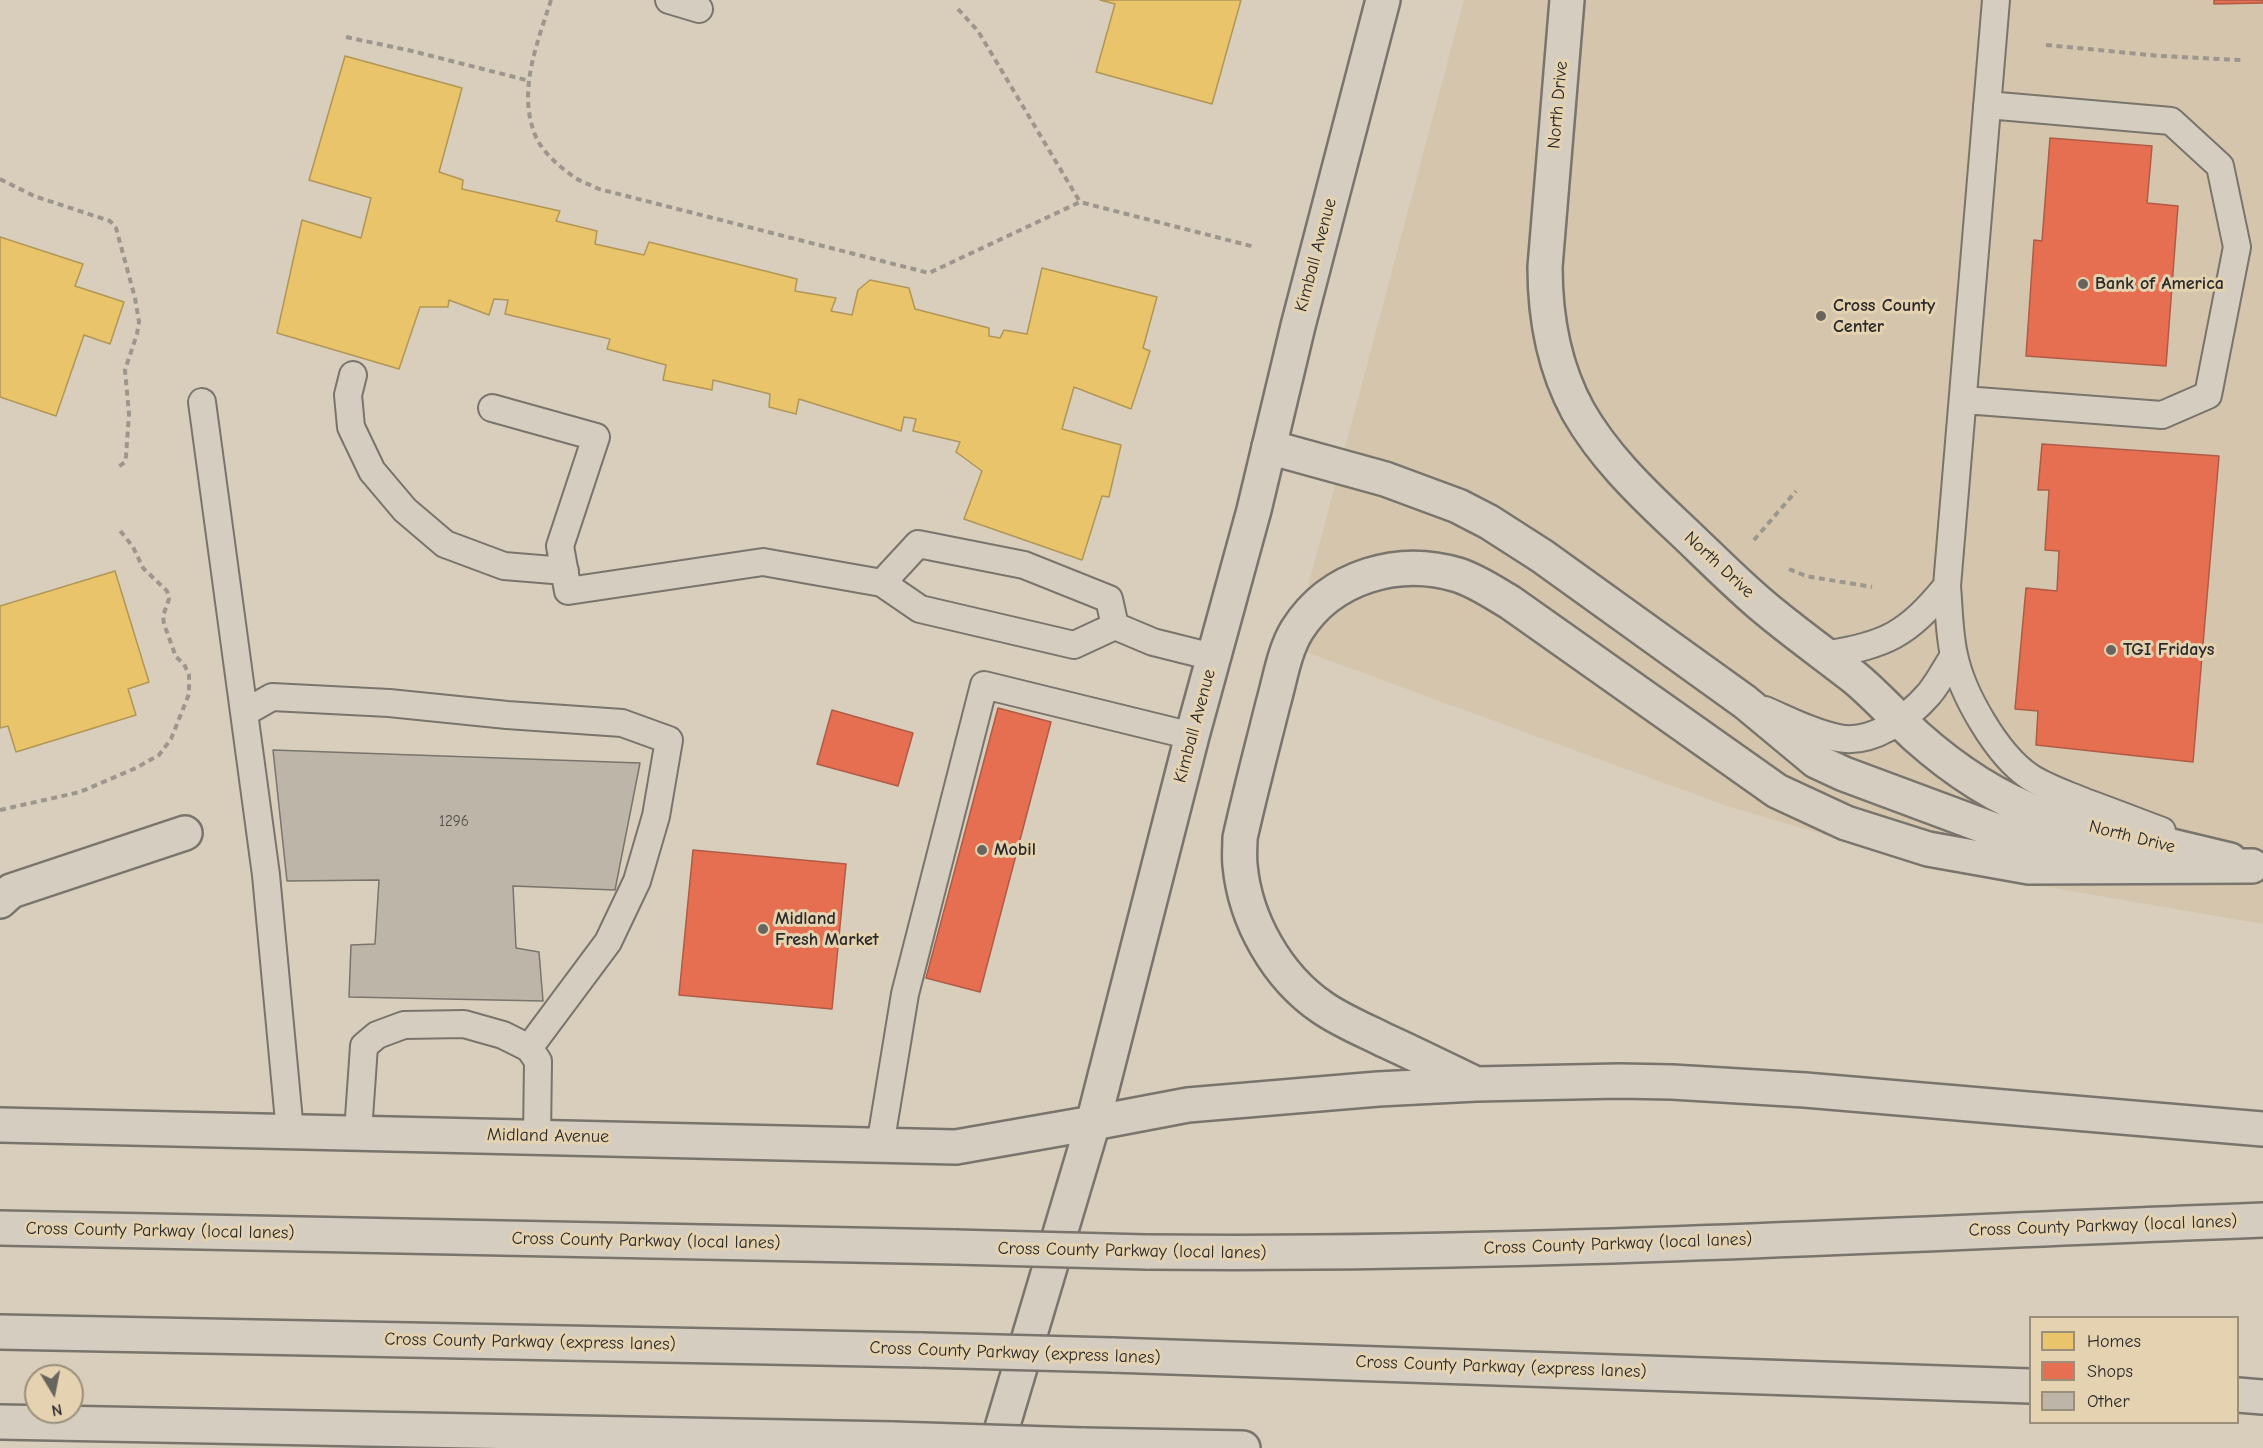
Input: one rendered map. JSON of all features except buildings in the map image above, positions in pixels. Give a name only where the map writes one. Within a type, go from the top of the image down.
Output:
[{"type":"main road","name":"Kimball Avenue","points":[[996,1448],[1093,1123],[1212,657],[1254,510],[1298,326],[1383,0]]},
{"type":"main road","name":"North Drive","points":[[1567,0],[1545,267],[1549,326],[1565,382],[1594,436],[1632,483],[1756,600],[1855,678],[1900,721],[1965,776],[2016,805],[2042,815],[2257,867]]},
{"type":"main road","name":"North Drive","points":[[1269,447],[1385,479],[1458,506],[1489,522],[1542,556],[1745,702],[1816,761],[1844,774],[1997,831],[2032,840],[2257,867]]},
{"type":"main road","points":[[1476,1084],[1322,1008],[1284,971],[1266,945],[1253,918],[1244,890],[1239,864],[1242,830],[1282,670],[1296,632],[1321,602],[1343,585],[1370,574],[1400,568],[1432,569],[1460,576],[1484,586],[1777,791],[1846,823],[1887,837],[1928,849],[2030,867],[2257,867]]},
{"type":"main road","points":[[0,901],[11,891],[185,833]]},
{"type":"main road","name":"Midland Avenue","points":[[0,1125],[537,1136],[880,1146],[967,1146],[1188,1105],[1378,1089],[1619,1081],[1804,1090],[2263,1129]]},
{"type":"main road","name":"Cross County Parkway (local lanes)","points":[[0,1228],[1282,1253],[1469,1249],[2263,1220]]},
{"type":"main road","name":"Cross County Parkway (express lanes)","points":[[0,1332],[1112,1355],[2029,1386]]},
{"type":"main road","points":[[2239,1395],[2263,1397]]},
{"type":"main road","points":[[0,1422],[1243,1448]]},
{"type":"lane","points":[[669,0],[699,9]]},
{"type":"lane","points":[[1996,0],[1947,586],[1954,655],[1968,694],[1992,737],[2012,763],[2030,777],[2051,789],[2257,867]]},
{"type":"lane","points":[[1964,400],[2162,416],[2208,395],[2237,247],[2220,166],[2171,121],[1987,105]]},
{"type":"lane","points":[[353,375],[348,395],[351,427],[372,471],[405,510],[445,544],[504,566],[565,571]]},
{"type":"lane","points":[[202,402],[266,875],[290,1132]]},
{"type":"lane","points":[[492,408],[596,437],[560,546],[568,591],[763,562],[882,583],[920,609],[1074,645],[1114,626],[1154,642],[1212,657]]},
{"type":"lane","points":[[882,583],[918,544],[1024,565],[1108,599],[1114,626]]},
{"type":"lane","points":[[1825,655],[1861,649],[1896,635],[1929,608],[1947,586]]},
{"type":"lane","points":[[1745,702],[1839,739],[1871,735],[1900,721],[1930,693],[1954,655]]},
{"type":"lane","points":[[880,1146],[905,994],[984,685],[1192,736]]},
{"type":"lane","points":[[244,713],[272,697],[389,703],[507,715],[622,723],[669,740],[656,816],[637,880],[608,942],[529,1048]]},
{"type":"lane","points":[[358,1132],[364,1046],[377,1035],[404,1025],[464,1024],[503,1035],[529,1048],[538,1061],[537,1136]]},
{"type":"path","points":[[551,0],[536,45],[528,94],[534,133],[550,158],[572,176],[599,189],[929,273],[1080,202],[1255,247]]},
{"type":"path","points":[[958,9],[978,31],[1080,202]]},
{"type":"path","points":[[346,37],[530,81]]},
{"type":"path","points":[[2046,45],[2160,56],[2241,60]]},
{"type":"path","points":[[0,179],[34,196],[110,221],[116,228],[139,321],[125,370],[129,414],[126,456],[125,462],[118,467]]},
{"type":"path","points":[[1750,545],[1796,491]]},
{"type":"path","points":[[0,810],[80,792],[136,768],[159,755],[171,740],[189,694],[189,675],[184,664],[176,657],[164,624],[169,599],[167,591],[143,568],[134,547],[118,528]]},
{"type":"path","points":[[1784,567],[1806,576],[1872,587]]},
{"type":"shaded area","name":"Cross County Center","points":[[1464,0],[2263,0],[2263,924],[1937,868],[1727,806],[1292,647]]},
{"type":"place","name":"Bank of America","points":[[2083,284]]},
{"type":"place","name":"Cross County Center","points":[[1821,316]]},
{"type":"place","name":"TGI Fridays","points":[[2111,650]]},
{"type":"place","name":"Mobil","points":[[982,850]]},
{"type":"place","name":"Midland Fresh Market","points":[[763,929]]}]
